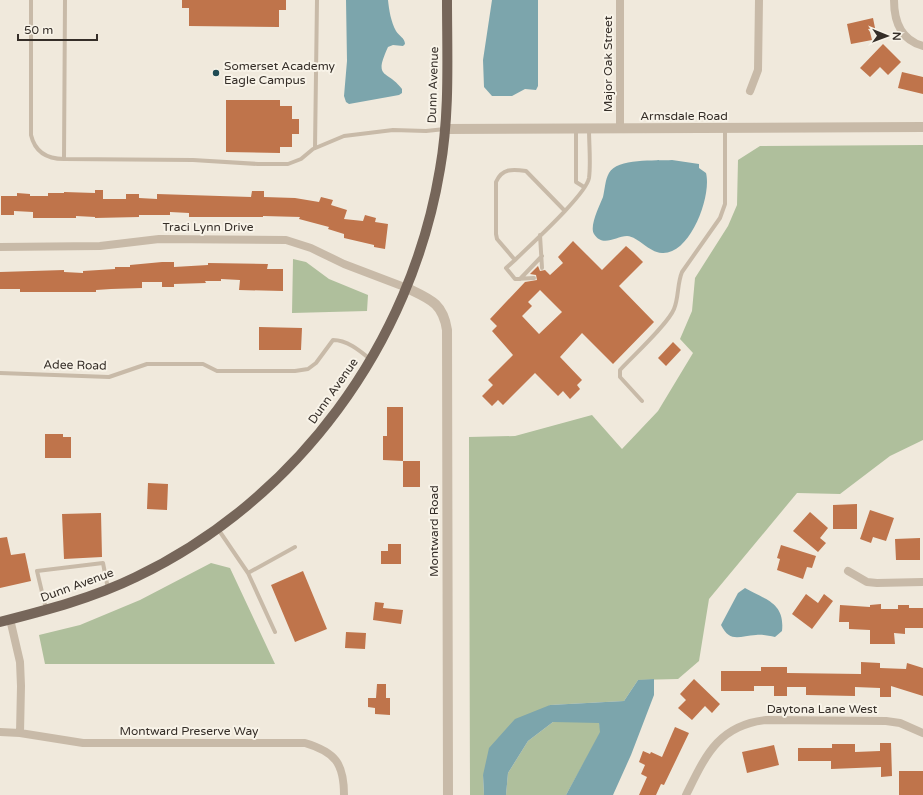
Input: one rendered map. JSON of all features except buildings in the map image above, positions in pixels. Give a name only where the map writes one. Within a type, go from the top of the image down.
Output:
[{"type":"main road","name":"Dunn Avenue","points":[[5,621],[46,611],[108,589],[136,577],[165,562],[218,528],[282,476],[308,447],[352,391],[394,319],[423,244],[433,208],[445,128],[447,94],[447,0]]},
{"type":"street","name":"Major Oak Street","points":[[620,0],[620,129]]},
{"type":"street","points":[[750,91],[758,70],[758,0]]},
{"type":"street","points":[[894,0],[894,11],[897,24],[903,35],[915,44],[923,46]]},
{"type":"street","name":"Armsdale Road","points":[[445,128],[620,129],[923,127]]},
{"type":"street","name":"Traci Lynn Drive","points":[[0,247],[100,246],[159,239],[286,240],[311,248],[344,264],[407,288]]},
{"type":"street","name":"Montward Road","points":[[407,288],[428,297],[437,305],[442,313],[447,330],[448,795]]},
{"type":"street","points":[[848,571],[867,582],[923,582]]},
{"type":"street","points":[[5,621],[20,662],[20,733]]},
{"type":"street","name":"Daytona Lane West","points":[[686,795],[706,754],[733,729],[747,724],[766,720],[886,721],[900,723],[923,734]]},
{"type":"street","name":"Montward Preserve Way","points":[[0,732],[20,733],[83,743],[305,742],[322,748],[338,761],[344,778],[344,795]]},
{"type":"lane","points":[[31,0],[31,135],[36,147],[47,157],[64,159],[193,160],[258,164],[288,164],[301,159],[315,148],[344,136],[392,130],[426,131],[445,128]]},
{"type":"lane","points":[[64,159],[65,0]]},
{"type":"lane","points":[[315,148],[317,0]]},
{"type":"lane","points":[[642,401],[620,376],[620,370],[669,317],[676,302],[679,279],[682,272],[723,211],[726,196],[725,128]]},
{"type":"lane","points":[[576,129],[576,182],[584,187]]},
{"type":"lane","points":[[534,278],[515,279],[506,268],[564,210],[589,180],[589,129]]},
{"type":"lane","points":[[515,260],[497,239],[496,234],[496,182],[499,175],[506,170],[526,171],[564,210]]},
{"type":"lane","points":[[540,235],[542,268]]},
{"type":"lane","points":[[519,279],[542,256]]},
{"type":"lane","name":"Adee Road","points":[[0,373],[109,377],[147,364],[203,364],[217,370],[295,371],[308,369],[316,363],[333,340],[340,340],[356,348],[371,359]]},
{"type":"lane","points":[[218,528],[248,573],[275,632]]},
{"type":"lane","points":[[248,573],[295,547]]},
{"type":"lane","points":[[46,611],[37,571],[103,563],[108,589]]},
{"type":"green space","points":[[923,145],[923,440],[890,456],[840,494],[797,493],[709,599],[699,661],[678,679],[638,680],[624,701],[550,705],[483,775],[484,795],[470,795],[469,437],[515,436],[592,415],[622,449],[658,411],[693,353],[680,339],[692,311],[695,278],[728,226],[737,205],[738,160],[760,146]]},
{"type":"green space","points":[[293,259],[306,262],[329,279],[368,295],[367,311],[292,313]]},
{"type":"green space","points":[[211,563],[230,568],[275,664],[45,664],[39,635],[80,625],[140,600]]},
{"type":"green space","points":[[553,722],[599,722],[601,732],[566,795],[506,795],[508,773],[528,741]]},
{"type":"water","points":[[346,0],[388,0],[393,24],[396,31],[404,40],[405,44],[403,46],[393,45],[388,47],[384,57],[382,70],[402,89],[402,93],[399,95],[349,104],[346,102],[344,96],[347,61]]},
{"type":"water","points":[[492,0],[538,0],[538,86],[536,90],[525,89],[512,96],[492,96],[484,87],[483,60]]},
{"type":"water","points":[[672,160],[699,164],[699,168],[706,173],[706,195],[702,209],[690,235],[682,245],[672,251],[662,253],[652,250],[631,237],[623,236],[605,241],[601,240],[594,234],[594,221],[603,197],[609,173],[613,168],[638,161]]},
{"type":"water","points":[[745,588],[767,599],[777,608],[782,622],[782,631],[775,637],[761,635],[736,637],[724,631],[721,625],[738,593]]},
{"type":"water","points":[[654,679],[654,695],[631,755],[613,795],[566,795],[600,732],[599,723],[553,722],[528,741],[508,773],[506,795],[484,795],[483,775],[489,748],[515,719],[550,705],[624,701],[638,680]]},
{"type":"place","name":"Somerset Academy Eagle Campus","points":[[216,73]]}]
